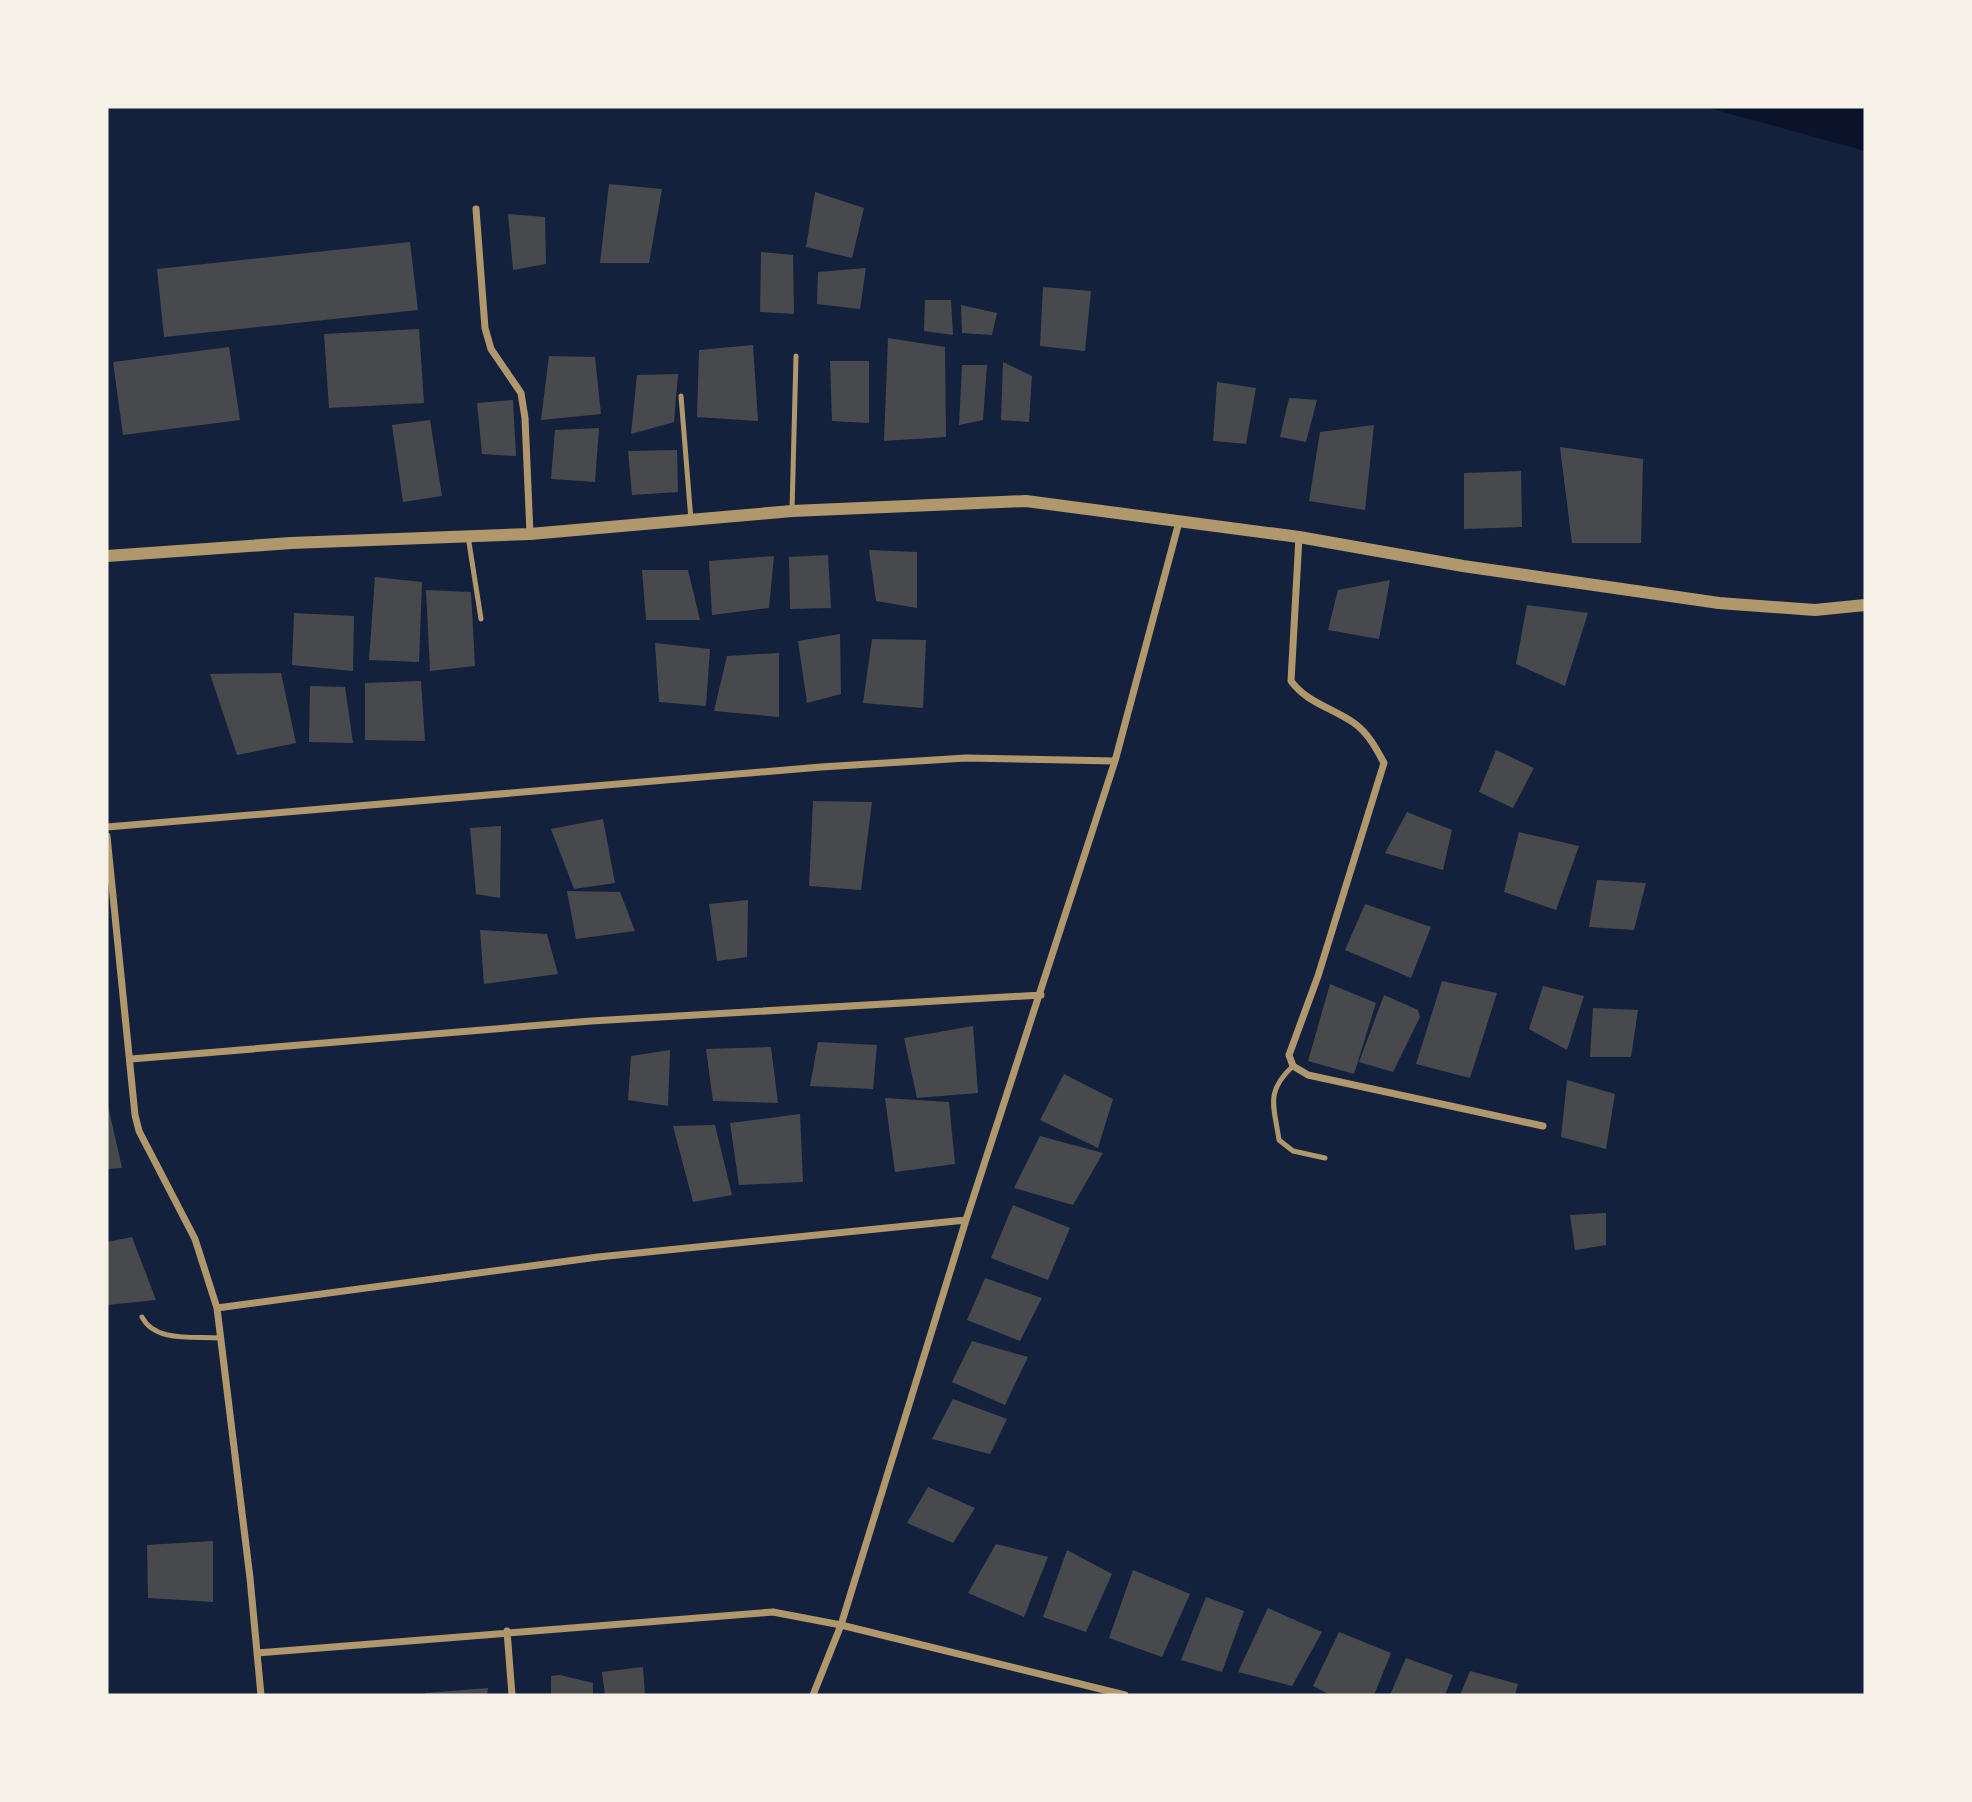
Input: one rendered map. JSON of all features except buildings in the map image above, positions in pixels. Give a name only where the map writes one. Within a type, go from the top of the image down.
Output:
[{"type":"street","points":[[476,209],[485,328],[491,349],[521,393],[530,534]]},
{"type":"street","points":[[107,556],[291,543],[530,534],[792,512],[1026,501],[1299,537],[1463,566],[1719,603],[1815,610],[1865,605]]},
{"type":"street","points":[[813,1695],[841,1625],[966,1220],[1115,761],[1180,522]]},
{"type":"street","points":[[1299,537],[1291,681],[1300,694],[1354,723],[1372,741],[1384,762],[1318,975],[1292,1042],[1289,1055],[1293,1066],[1308,1075],[1543,1126]]},
{"type":"street","points":[[107,827],[847,765],[966,758],[1115,761]]},
{"type":"street","points":[[107,836],[139,1131],[195,1239],[217,1308],[261,1695]]},
{"type":"street","points":[[131,1059],[591,1021],[1041,995]]},
{"type":"street","points":[[217,1308],[598,1257],[966,1220]]},
{"type":"street","points":[[257,1653],[507,1631],[773,1612],[841,1625],[1125,1695]]},
{"type":"street","points":[[507,1631],[512,1695]]},
{"type":"lane","points":[[792,512],[796,356]]},
{"type":"lane","points":[[681,396],[691,520]]},
{"type":"lane","points":[[468,536],[481,619]]},
{"type":"lane","points":[[1293,1066],[1278,1080],[1272,1094],[1279,1140],[1293,1150],[1325,1158]]},
{"type":"lane","points":[[142,1317],[147,1327],[157,1334],[221,1338]]},
{"type":"water","points":[[1709,107],[1865,107],[1865,151],[1716,110]]}]
